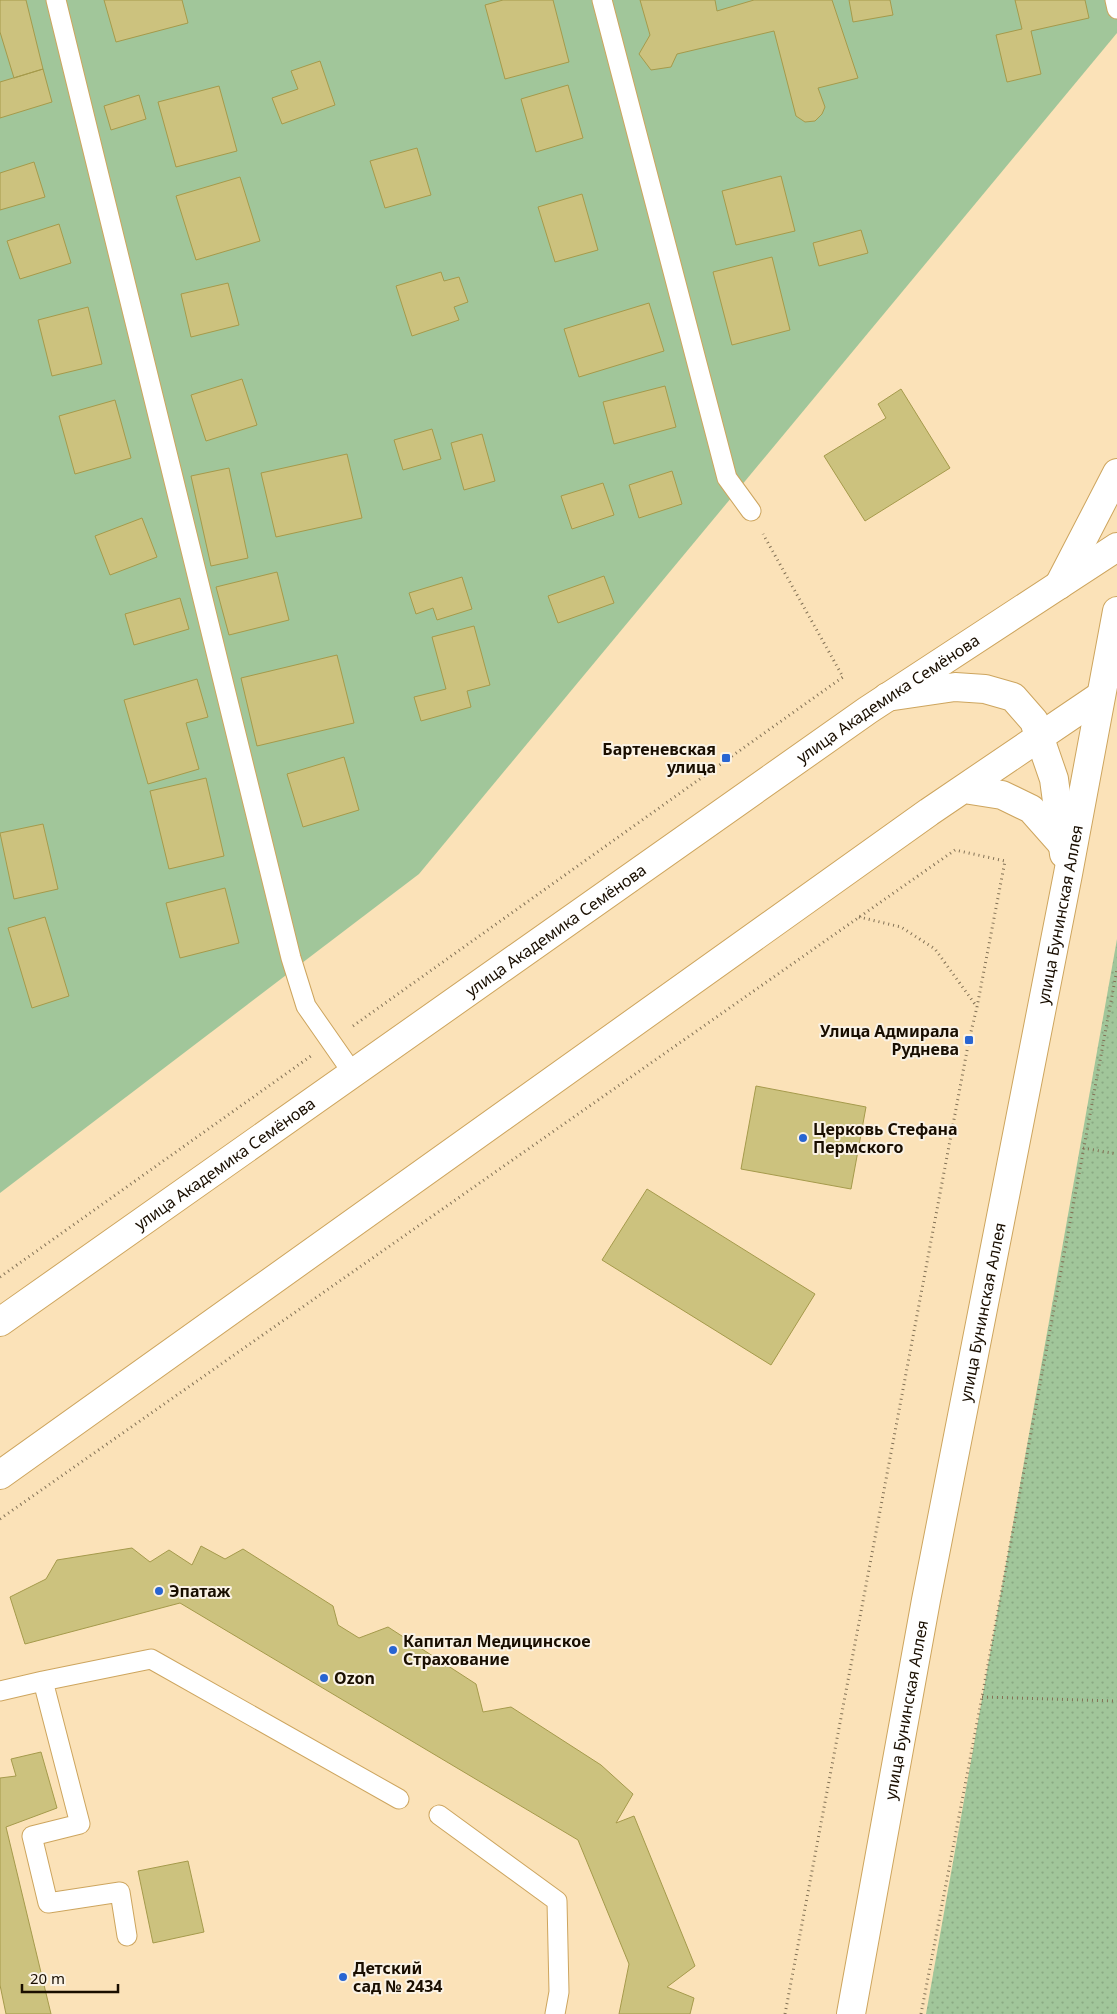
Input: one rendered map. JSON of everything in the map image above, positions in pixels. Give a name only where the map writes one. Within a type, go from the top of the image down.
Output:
[{"type":"street","points":[[1059,585],[1117,473]]},
{"type":"street","name":"улица Академика Семёнова","points":[[0,1322],[352,1072],[887,697],[1117,547]]},
{"type":"street","name":"улица Бунинская Аллея","points":[[851,2014],[926,1600],[1068,874],[1117,611]]},
{"type":"street","points":[[887,697],[955,687],[985,689],[1013,698],[1034,721],[1054,779],[1062,844],[1068,874]]},
{"type":"street","points":[[0,1475],[964,788],[1100,696]]},
{"type":"street","points":[[964,788],[1002,796],[1031,809],[1062,844]]},
{"type":"lane","points":[[56,0],[291,958],[306,1006],[352,1072]]},
{"type":"lane","points":[[602,0],[727,478],[751,511]]},
{"type":"lane","points":[[1115,0],[1117,9]]},
{"type":"lane","points":[[0,1691],[151,1659],[400,1799]]},
{"type":"lane","points":[[43,1681],[80,1824],[32,1836],[48,1903],[120,1892],[127,1936]]},
{"type":"lane","points":[[439,1815],[557,1901],[559,1992],[555,2014]]},
{"type":"path","points":[[0,1277],[843,677],[751,511]]},
{"type":"path","points":[[0,1519],[955,850],[1005,861],[967,1050],[784,2014]]},
{"type":"path","points":[[859,917],[901,927],[935,949],[977,1007]]},
{"type":"path","points":[[922,2014],[1117,969]]},
{"type":"path","points":[[1083,1148],[1117,1154]]},
{"type":"path","points":[[982,1697],[1117,1700]]},
{"type":"green space","points":[[0,0],[1117,0],[1117,33],[419,874],[0,1193]]},
{"type":"green space","points":[[1117,939],[1117,2014],[926,2014]]},
{"type":"building","points":[[0,0],[26,0],[43,69],[14,78],[0,32]]},
{"type":"building","points":[[104,0],[182,0],[188,23],[116,42]]},
{"type":"building","points":[[503,0],[553,0],[569,62],[505,79],[485,5]]},
{"type":"building","points":[[640,0],[715,0],[717,11],[754,0],[832,0],[858,78],[818,88],[825,107],[822,114],[815,121],[805,122],[796,116],[774,31],[677,54],[671,67],[651,70],[639,54],[650,35]]},
{"type":"building","points":[[849,0],[890,0],[893,15],[853,22]]},
{"type":"building","points":[[1015,0],[1085,0],[1089,18],[1031,31],[1041,74],[1007,82],[996,35],[1022,29]]},
{"type":"building","points":[[320,61],[335,105],[282,124],[272,98],[298,89],[291,71]]},
{"type":"building","points":[[43,69],[52,102],[0,118],[0,82]]},
{"type":"building","points":[[568,85],[583,138],[536,152],[521,99]]},
{"type":"building","points":[[219,86],[237,151],[176,167],[158,102]]},
{"type":"building","points":[[139,95],[146,119],[111,130],[104,106]]},
{"type":"building","points":[[417,148],[431,195],[385,208],[370,161]]},
{"type":"building","points":[[34,162],[45,197],[0,210],[0,173]]},
{"type":"building","points":[[781,176],[795,231],[736,245],[722,191]]},
{"type":"building","points":[[240,177],[260,241],[196,260],[176,196]]},
{"type":"building","points":[[582,194],[598,250],[555,262],[538,207]]},
{"type":"building","points":[[59,224],[71,263],[20,279],[7,241]]},
{"type":"building","points":[[861,230],[868,253],[819,266],[813,243]]},
{"type":"building","points":[[772,257],[790,330],[732,345],[713,272]]},
{"type":"building","points":[[441,272],[444,281],[459,277],[468,302],[454,307],[459,320],[412,336],[396,286]]},
{"type":"building","points":[[228,283],[239,325],[191,337],[181,294]]},
{"type":"building","points":[[649,303],[664,351],[579,377],[564,329]]},
{"type":"building","points":[[88,307],[102,364],[52,376],[38,320]]},
{"type":"building","points":[[242,379],[257,425],[206,441],[191,395]]},
{"type":"building","points":[[665,386],[676,427],[614,444],[603,402]]},
{"type":"building","points":[[901,389],[950,468],[865,521],[824,456],[886,418],[878,404]]},
{"type":"building","points":[[115,400],[131,458],[75,474],[59,416]]},
{"type":"building","points":[[432,429],[441,459],[403,470],[394,440]]},
{"type":"building","points":[[482,434],[495,481],[464,490],[451,443]]},
{"type":"building","points":[[347,454],[362,518],[276,537],[261,473]]},
{"type":"building","points":[[229,468],[248,558],[211,566],[191,476]]},
{"type":"building","points":[[672,471],[682,504],[639,518],[629,485]]},
{"type":"building","points":[[603,483],[614,515],[572,529],[561,496]]},
{"type":"building","points":[[142,518],[157,557],[110,575],[95,536]]},
{"type":"building","points":[[277,572],[289,620],[229,635],[216,587]]},
{"type":"building","points":[[604,576],[614,603],[558,623],[548,596]]},
{"type":"building","points":[[462,577],[472,609],[437,620],[433,608],[416,614],[409,593]]},
{"type":"building","points":[[180,598],[189,629],[134,645],[125,614]]},
{"type":"building","points":[[474,626],[490,685],[467,691],[471,707],[421,721],[414,697],[446,689],[432,637]]},
{"type":"building","points":[[337,655],[354,723],[257,746],[241,678]]},
{"type":"building","points":[[197,679],[208,717],[186,723],[199,769],[148,784],[124,700]]},
{"type":"building","points":[[344,757],[359,810],[303,827],[287,774]]},
{"type":"building","points":[[206,778],[224,856],[169,869],[150,791]]},
{"type":"building","points":[[43,824],[58,889],[14,899],[0,833]]},
{"type":"building","points":[[225,888],[239,943],[180,958],[166,903]]},
{"type":"building","points":[[45,917],[69,996],[32,1008],[8,928]]},
{"type":"building","name":"Церковь Стефана Пермского","points":[[756,1086],[866,1107],[851,1189],[741,1169]]},
{"type":"building","points":[[647,1189],[815,1294],[771,1365],[602,1260]]},
{"type":"building","points":[[201,1546],[225,1559],[243,1549],[333,1606],[338,1625],[359,1638],[388,1627],[476,1684],[483,1712],[511,1707],[601,1765],[633,1794],[616,1823],[634,1816],[695,1966],[667,1987],[694,1998],[690,2014],[619,2014],[629,1964],[578,1840],[180,1603],[25,1644],[10,1597],[46,1579],[57,1560],[132,1548],[150,1562],[169,1550],[192,1565]]},
{"type":"building","points":[[41,1752],[57,1808],[6,1827],[51,2014],[6,2014],[0,1985],[0,1778],[16,1776],[11,1759]]},
{"type":"building","points":[[188,1861],[204,1932],[153,1943],[138,1871]]},
{"type":"place","name":"Бартеневская улица","points":[[726,758]]},
{"type":"place","name":"Улица Адмирала Руднева","points":[[969,1040]]},
{"type":"place","name":"Церковь Стефана Пермского","points":[[803,1138]]},
{"type":"place","name":"Эпатаж","points":[[159,1591]]},
{"type":"place","name":"Капитал Медицинское Страхование","points":[[393,1650]]},
{"type":"place","name":"Ozon","points":[[324,1678]]},
{"type":"place","name":"Детский сад № 2434","points":[[343,1977]]}]
